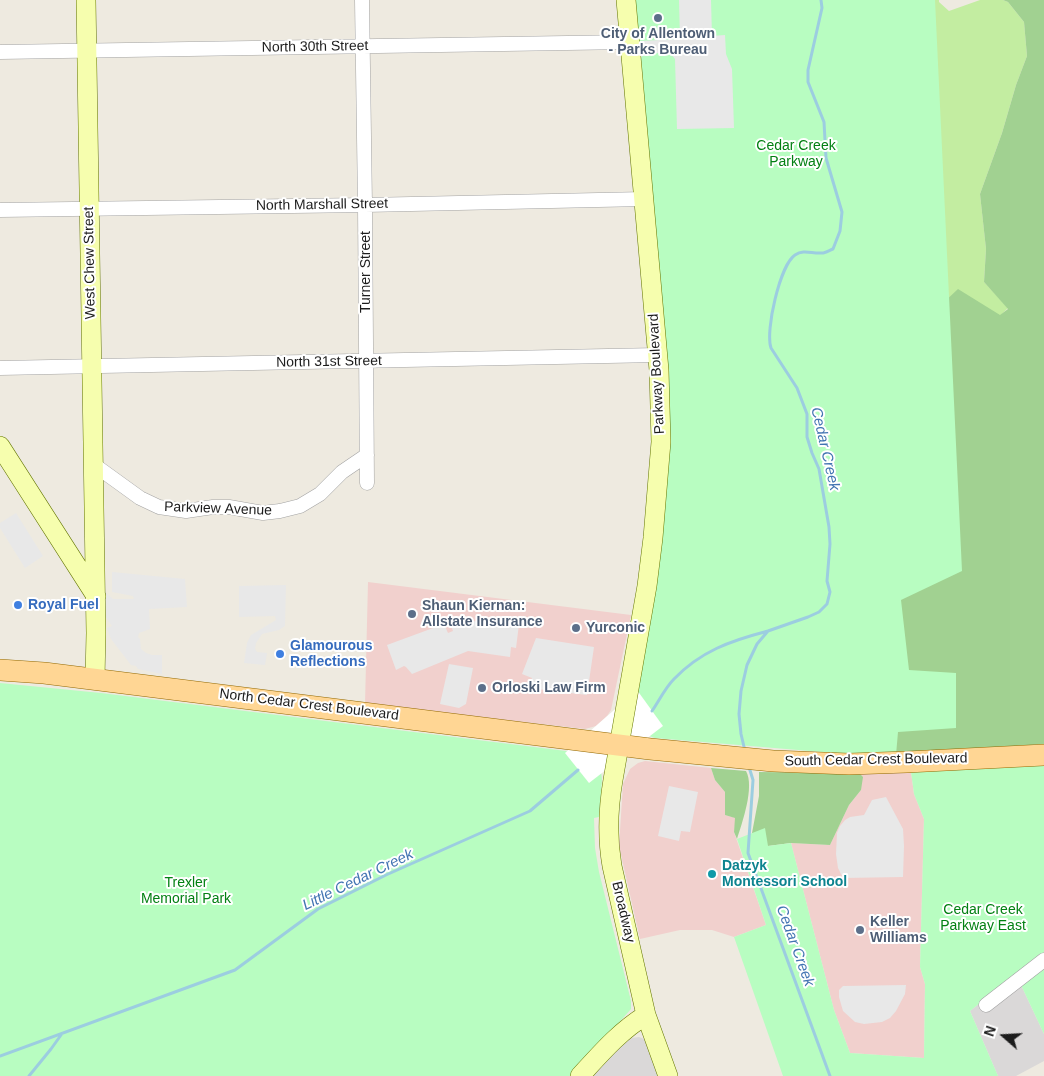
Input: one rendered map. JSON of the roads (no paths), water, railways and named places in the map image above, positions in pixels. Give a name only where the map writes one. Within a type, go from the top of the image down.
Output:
[{"type":"main road","name":"North Cedar Crest Boulevard","points":[[0,670],[95,679],[618,745]]},
{"type":"main road","name":"South Cedar Crest Boulevard","points":[[618,745],[773,761],[849,764],[1044,755]]},
{"type":"street","name":"West Chew Street","points":[[86,0],[96,596],[95,679]]},
{"type":"street","name":"Turner Street","points":[[362,0],[367,483]]},
{"type":"street","name":"Parkway Boulevard","points":[[618,745],[647,586],[661,442],[658,355],[626,0]]},
{"type":"street","name":"North 30th Street","points":[[0,52],[630,42]]},
{"type":"street","name":"North Marshall Street","points":[[0,210],[645,199]]},
{"type":"street","name":"North 31st Street","points":[[0,368],[658,355]]},
{"type":"street","points":[[0,446],[96,596]]},
{"type":"street","name":"Parkview Avenue","points":[[94,464],[140,498],[159,507],[186,511],[229,507],[263,513],[300,506],[320,494],[342,472],[367,455]]},
{"type":"street","name":"West Chew Street","points":[[72,558],[85,548],[94,526]]},
{"type":"street","name":"Broadway","points":[[618,745],[609,800],[609,850],[646,1015],[668,1076]]},
{"type":"street","points":[[986,1005],[1044,960]]},
{"type":"street","points":[[580,1076],[630,1025],[646,1015]]},
{"type":"waterway","name":"Cedar Creek","points":[[745,751],[739,714],[741,691],[747,665],[757,644],[768,631],[819,612],[827,604],[830,592],[827,581],[830,544],[829,527],[819,469],[807,437],[807,414],[797,388],[771,348],[770,340],[775,299],[789,261],[795,255],[802,252],[822,253],[833,249],[840,231],[842,212],[826,158],[824,122],[808,82],[808,70],[822,8],[821,0]]},
{"type":"waterway","name":"Little Cedar Creek","points":[[652,711],[671,683],[684,669],[695,661],[729,643],[768,631]]},
{"type":"waterway","name":"Cedar Creek","points":[[749,767],[753,780],[748,853],[830,1076]]},
{"type":"waterway","name":"Little Cedar Creek","points":[[0,1056],[235,970],[318,909],[386,875],[530,811],[578,770]]},
{"type":"waterway","name":"Little Cedar Creek","points":[[29,1076],[61,1035]]},
{"type":"place","name":"City of Allentown - Parks Bureau","points":[[658,18]]},
{"type":"place","name":"Royal Fuel","points":[[18,605]]},
{"type":"place","name":"Shaun Kiernan: Allstate Insurance","points":[[412,614]]},
{"type":"place","name":"Yurconic","points":[[576,628]]},
{"type":"place","name":"Glamourous Reflections","points":[[280,654]]},
{"type":"place","name":"Orloski Law Firm","points":[[482,688]]},
{"type":"place","name":"Datzyk Montessori School","points":[[712,874]]},
{"type":"place","name":"Keller Williams","points":[[860,930]]},
{"type":"park label","name":"Cedar Creek Parkway","points":[[796,154]]},
{"type":"park label","name":"Trexler Memorial Park","points":[[186,892]]},
{"type":"park label","name":"Cedar Creek Parkway East","points":[[983,918]]}]
